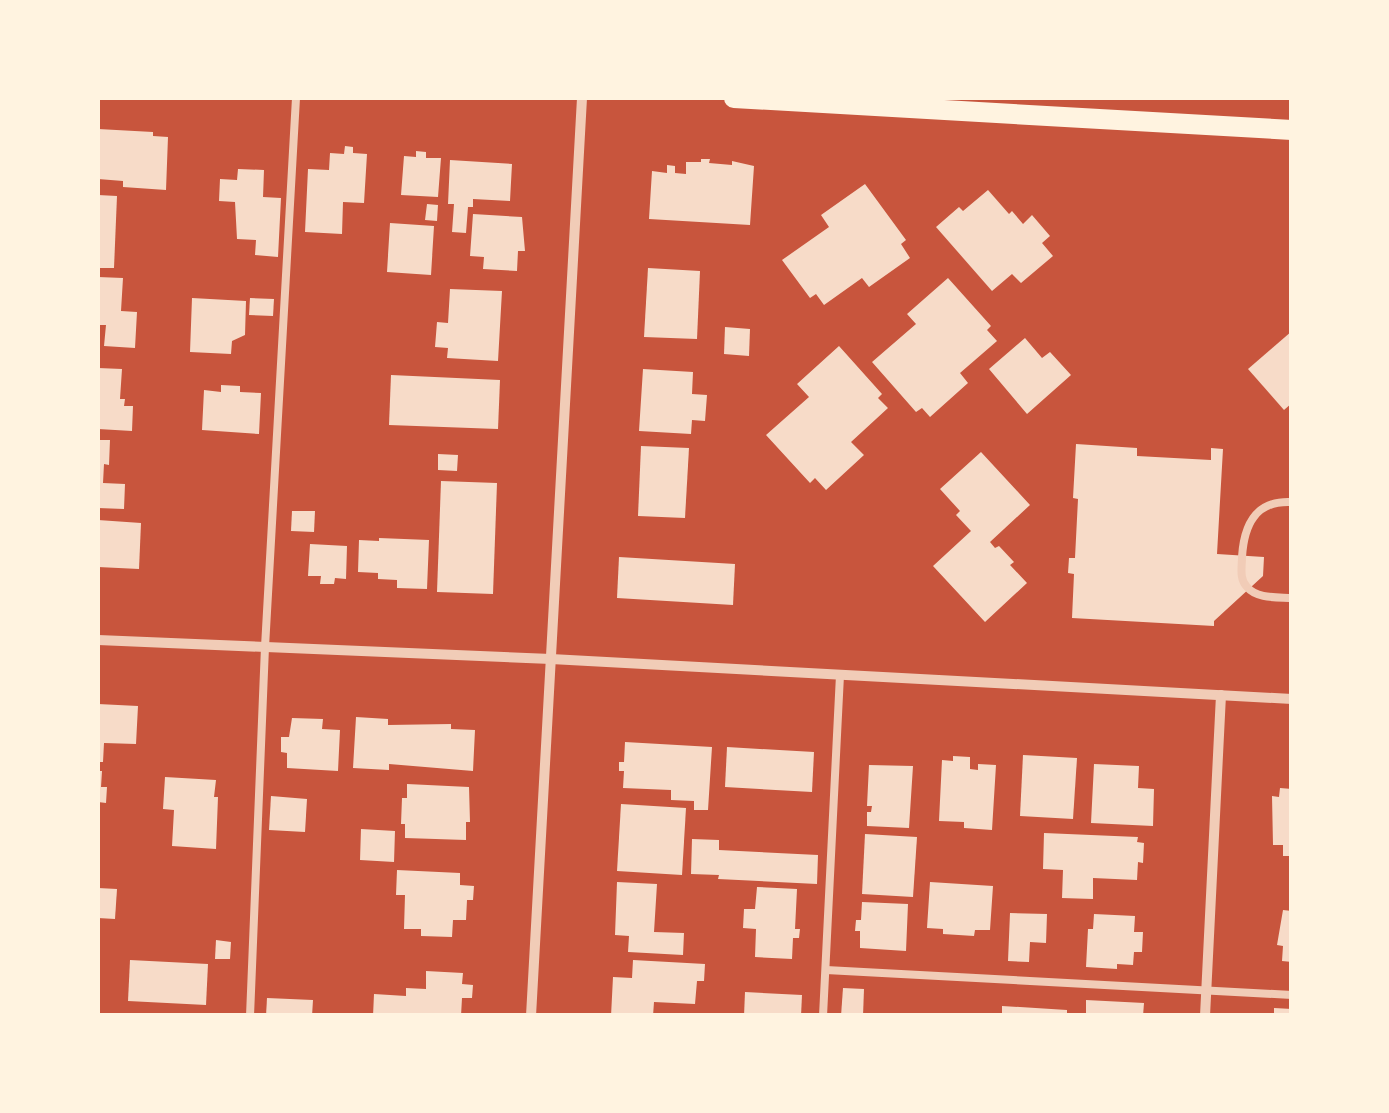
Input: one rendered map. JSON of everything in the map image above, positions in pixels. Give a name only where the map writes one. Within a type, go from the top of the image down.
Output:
[{"type":"main road","points":[[734,98],[1292,130]]},
{"type":"street","points":[[531,1016],[582,98]]},
{"type":"street","points":[[98,640],[551,659],[1292,699]]},
{"type":"street","points":[[1205,1016],[1221,696]]},
{"type":"lane","points":[[250,1016],[265,647],[296,98]]},
{"type":"lane","points":[[1292,502],[1266,505],[1252,517],[1244,532],[1242,574],[1244,584],[1256,594],[1292,598]]},
{"type":"lane","points":[[823,1016],[840,675]]},
{"type":"lane","points":[[826,970],[1292,994]]},
{"type":"building","points":[[98,129],[153,132],[153,136],[168,137],[166,190],[123,187],[123,181],[98,179]]},
{"type":"building","points":[[345,146],[353,147],[353,153],[367,154],[364,203],[343,202],[342,234],[305,232],[308,169],[329,170],[330,153],[344,154]]},
{"type":"building","points":[[416,151],[426,152],[426,158],[441,158],[438,197],[401,195],[404,156],[416,157]]},
{"type":"building","points":[[701,159],[754,166],[750,225],[649,219],[652,171],[667,173],[667,165],[675,166],[675,173],[686,174],[686,162]]},
{"type":"building","points":[[450,160],[512,164],[510,201],[473,199],[473,207],[468,207],[466,233],[452,232],[454,204],[448,204]]},
{"type":"building","points":[[238,169],[264,170],[263,197],[281,198],[278,257],[255,255],[256,240],[237,239],[235,202],[219,201],[220,179],[237,180]]},
{"type":"building","points":[[865,184],[906,240],[901,244],[910,258],[869,287],[862,278],[824,305],[816,294],[810,298],[782,260],[829,227],[821,215]]},
{"type":"building","points":[[988,190],[1023,224],[1032,215],[1050,236],[1042,243],[1053,256],[1021,283],[1012,274],[992,291],[936,227]]},
{"type":"building","points":[[98,195],[117,196],[114,268],[98,268]]},
{"type":"building","points":[[427,204],[438,205],[437,221],[425,220]]},
{"type":"building","points":[[473,214],[522,217],[525,251],[518,251],[517,271],[483,269],[484,257],[470,256]]},
{"type":"building","points":[[390,223],[434,226],[431,275],[387,272]]},
{"type":"building","points":[[648,268],[700,271],[697,339],[644,337]]},
{"type":"building","points":[[98,277],[123,278],[121,311],[137,312],[135,348],[104,346],[106,325],[98,325]]},
{"type":"building","points":[[948,278],[991,326],[987,330],[997,341],[960,373],[968,383],[930,417],[922,408],[916,412],[872,362],[916,324],[907,314]]},
{"type":"building","points":[[450,289],[502,291],[498,361],[447,358],[448,348],[435,347],[437,322],[448,323]]},
{"type":"building","points":[[192,298],[246,301],[245,335],[232,341],[231,354],[190,352]]},
{"type":"building","points":[[250,298],[274,299],[273,316],[249,315]]},
{"type":"building","points":[[725,327],[750,329],[749,356],[724,354]]},
{"type":"building","points":[[1292,331],[1292,403],[1284,410],[1248,369]]},
{"type":"building","points":[[1025,338],[1042,358],[1050,352],[1071,375],[1027,414],[989,369]]},
{"type":"building","points":[[839,346],[882,394],[878,398],[888,408],[851,442],[864,455],[826,490],[815,478],[810,483],[766,435],[809,397],[797,384]]},
{"type":"building","points":[[98,368],[122,369],[120,399],[125,399],[124,406],[133,406],[132,431],[98,429]]},
{"type":"building","points":[[643,369],[693,372],[692,394],[707,395],[705,421],[692,420],[691,434],[639,431]]},
{"type":"building","points":[[391,375],[500,380],[498,429],[389,425]]},
{"type":"building","points":[[221,385],[240,386],[240,392],[261,393],[259,434],[202,430],[204,390],[221,392]]},
{"type":"building","points":[[98,440],[110,440],[109,465],[104,464],[103,483],[125,484],[124,509],[98,508]]},
{"type":"building","points":[[1076,444],[1137,448],[1137,456],[1211,460],[1211,448],[1223,449],[1217,554],[1264,557],[1263,576],[1214,621],[1214,626],[1072,618],[1074,574],[1068,573],[1069,558],[1075,558]]},
{"type":"building","points":[[641,446],[689,448],[685,518],[638,516]]},
{"type":"building","points":[[981,452],[1030,505],[990,542],[1014,562],[1010,565],[1027,583],[985,622],[933,566],[971,531],[956,515],[960,511],[940,489]]},
{"type":"building","points":[[438,454],[458,455],[457,471],[438,470]]},
{"type":"building","points":[[441,481],[497,483],[493,594],[437,592]]},
{"type":"building","points":[[292,511],[315,511],[314,532],[291,531]]},
{"type":"building","points":[[98,520],[141,523],[139,569],[98,567]]},
{"type":"building","points":[[359,540],[429,540],[427,589],[397,588],[397,580],[378,579],[378,573],[358,572]]},
{"type":"building","points":[[310,544],[347,546],[346,579],[335,578],[334,584],[320,584],[321,576],[308,576]]},
{"type":"building","points":[[619,557],[735,564],[733,605],[617,598]]},
{"type":"building","points":[[98,704],[138,706],[136,744],[104,743],[103,762],[98,762]]},
{"type":"building","points":[[356,717],[388,719],[388,725],[451,724],[451,729],[475,730],[473,771],[389,764],[389,770],[353,768]]},
{"type":"building","points":[[292,718],[323,719],[322,729],[340,730],[338,771],[287,768],[281,737],[289,737]]},
{"type":"building","points":[[625,742],[712,747],[708,810],[694,810],[694,801],[671,800],[671,790],[623,788],[624,771],[619,771],[619,762],[624,762]]},
{"type":"building","points":[[727,747],[814,752],[812,792],[725,787]]},
{"type":"building","points":[[1023,755],[1077,758],[1073,819],[1020,816]]},
{"type":"building","points":[[953,756],[970,757],[970,769],[978,770],[978,764],[996,765],[992,830],[964,828],[964,822],[939,821],[942,760],[953,761]]},
{"type":"building","points":[[1094,764],[1139,766],[1138,788],[1154,789],[1153,826],[1091,823]]},
{"type":"building","points":[[869,765],[913,766],[909,828],[867,826],[867,812],[871,812],[872,806],[867,806]]},
{"type":"building","points":[[98,771],[102,771],[101,787],[107,787],[106,803],[98,802]]},
{"type":"building","points":[[165,777],[216,780],[216,849],[172,846],[174,810],[163,809]]},
{"type":"building","points":[[407,784],[469,787],[466,840],[405,838],[405,824],[401,824]]},
{"type":"building","points":[[1280,788],[1292,789],[1292,856],[1283,856],[1283,845],[1273,845],[1272,796],[1279,797]]},
{"type":"building","points":[[271,796],[307,799],[305,832],[269,830]]},
{"type":"building","points":[[621,804],[686,808],[682,875],[617,871]]},
{"type":"building","points":[[361,829],[395,831],[394,862],[360,860]]},
{"type":"building","points":[[1044,833],[1138,837],[1137,842],[1144,843],[1137,880],[1093,878],[1093,899],[1062,898],[1063,870],[1043,869]]},
{"type":"building","points":[[865,834],[917,837],[913,897],[862,894]]},
{"type":"building","points":[[692,839],[719,840],[719,850],[818,855],[817,884],[691,874]]},
{"type":"building","points":[[397,870],[460,873],[460,885],[474,886],[473,900],[467,900],[466,920],[453,920],[452,937],[421,936],[421,929],[404,929],[405,895],[396,895]]},
{"type":"building","points":[[617,882],[657,884],[654,932],[684,933],[683,955],[628,952],[629,936],[615,935]]},
{"type":"building","points":[[930,882],[993,886],[990,930],[975,930],[974,936],[943,934],[943,929],[927,928]]},
{"type":"building","points":[[757,887],[797,889],[795,929],[800,929],[799,938],[793,938],[792,959],[755,957],[756,929],[743,928],[744,909],[755,909]]},
{"type":"building","points":[[98,888],[117,889],[115,919],[98,918]]},
{"type":"building","points":[[862,902],[908,904],[906,951],[860,948],[860,931],[855,931],[856,920],[861,920]]},
{"type":"building","points":[[1283,910],[1292,911],[1292,962],[1282,961],[1283,946],[1277,945]]},
{"type":"building","points":[[1010,913],[1047,914],[1046,943],[1030,942],[1029,962],[1008,961]]},
{"type":"building","points":[[1094,914],[1135,916],[1134,932],[1143,932],[1142,952],[1134,952],[1133,965],[1117,964],[1117,969],[1086,967],[1088,929],[1093,929]]},
{"type":"building","points":[[216,940],[231,942],[230,959],[215,959]]},
{"type":"building","points":[[130,960],[208,964],[206,1005],[128,1001]]},
{"type":"building","points":[[633,960],[705,964],[704,981],[697,981],[695,1004],[654,1002],[653,1016],[611,1016],[613,977],[632,978]]},
{"type":"building","points":[[426,971],[463,973],[462,984],[473,985],[472,998],[462,998],[461,1016],[373,1016],[374,994],[406,996],[406,988],[426,989]]},
{"type":"building","points":[[843,988],[864,989],[863,1016],[841,1016]]},
{"type":"building","points":[[745,992],[802,995],[801,1016],[744,1016]]},
{"type":"building","points":[[267,998],[313,1000],[312,1016],[266,1016]]},
{"type":"building","points":[[1086,1000],[1144,1003],[1143,1016],[1086,1016]]},
{"type":"building","points":[[1002,1006],[1067,1010],[1067,1016],[1002,1016]]},
{"type":"building","points":[[1274,1008],[1292,1009],[1292,1016],[1274,1016]]}]
